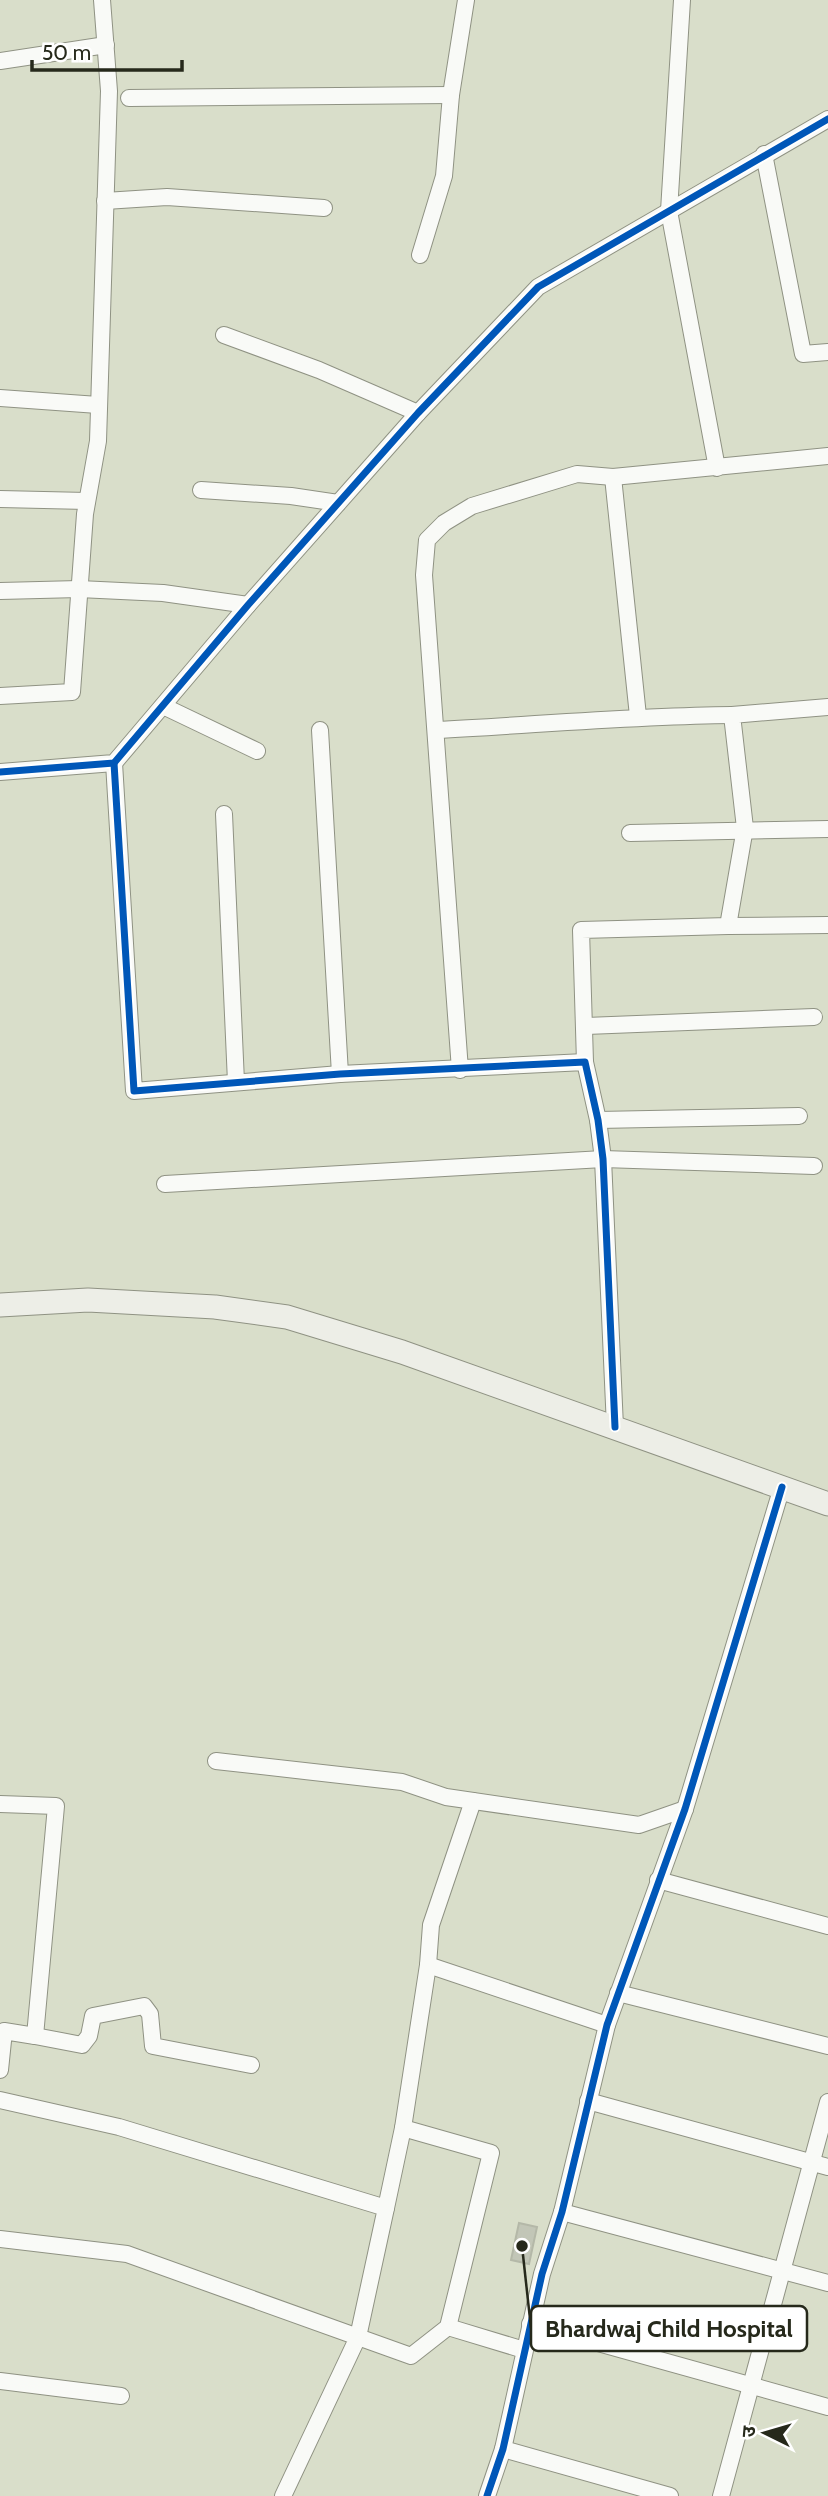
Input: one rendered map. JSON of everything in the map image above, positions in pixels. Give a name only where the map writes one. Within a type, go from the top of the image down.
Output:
[{"type":"main road","points":[[0,1305],[88,1300],[215,1307],[287,1317],[402,1352],[828,1504]]},
{"type":"street","points":[[0,696],[72,692],[87,501],[98,441],[109,91],[102,0]]},
{"type":"street","points":[[420,255],[444,176],[450,95],[466,0]]},
{"type":"street","points":[[682,0],[668,211],[717,468]]},
{"type":"street","points":[[0,61],[106,45]]},
{"type":"street","points":[[129,98],[450,95]]},
{"type":"street","points":[[585,1062],[340,1074],[134,1091],[114,763],[248,605],[418,413],[538,287],[828,119]]},
{"type":"street","points":[[764,154],[803,354],[828,352]]},
{"type":"street","points":[[105,201],[167,197],[324,208]]},
{"type":"street","points":[[224,335],[319,370],[418,413]]},
{"type":"street","points":[[0,398],[98,405]]},
{"type":"street","points":[[460,1070],[424,575],[427,540],[444,523],[472,506],[577,474],[613,477],[828,456]]},
{"type":"street","points":[[613,477],[638,716]]},
{"type":"street","points":[[201,490],[291,496],[338,503]]},
{"type":"street","points":[[0,499],[87,501]]},
{"type":"street","points":[[0,591],[79,589],[163,593],[248,605]]},
{"type":"street","points":[[163,706],[257,751]]},
{"type":"street","points":[[436,730],[556,724],[638,716],[733,715],[828,707]]},
{"type":"street","points":[[728,926],[745,828],[733,715]]},
{"type":"street","points":[[320,730],[340,1074]]},
{"type":"street","points":[[0,772],[114,763]]},
{"type":"street","points":[[224,814],[236,1082]]},
{"type":"street","points":[[630,833],[828,828]]},
{"type":"street","points":[[615,1427],[603,1159],[598,1120],[585,1062],[581,930],[828,925]]},
{"type":"street","points":[[586,1026],[814,1017]]},
{"type":"street","points":[[598,1120],[799,1116]]},
{"type":"street","points":[[165,1184],[603,1159],[814,1166]]},
{"type":"street","points":[[486,2496],[503,2449],[530,2324],[562,2212],[607,2025],[685,1809],[782,1487]]},
{"type":"street","points":[[216,1761],[402,1782],[446,1797],[639,1825],[685,1809]]},
{"type":"street","points":[[283,2496],[358,2337],[403,2128],[428,1965],[431,1925],[472,1801]]},
{"type":"street","points":[[0,1804],[56,1807],[35,2036]]},
{"type":"street","points":[[658,1880],[828,1926]]},
{"type":"street","points":[[428,1965],[607,2025]]},
{"type":"street","points":[[618,1993],[828,2046]]},
{"type":"street","points":[[0,2070],[2,2030],[82,2045],[89,2036],[93,2016],[144,2007],[150,2014],[153,2046],[251,2065]]},
{"type":"street","points":[[0,2100],[119,2127],[386,2208]]},
{"type":"street","points":[[588,2101],[821,2166]]},
{"type":"street","points":[[721,2496],[783,2273],[821,2166],[828,2102]]},
{"type":"street","points":[[0,2239],[127,2254],[411,2356],[448,2327],[491,2153],[403,2128]]},
{"type":"street","points":[[562,2212],[828,2283]]},
{"type":"street","points":[[530,2324],[828,2407]]},
{"type":"street","points":[[448,2327],[524,2350]]},
{"type":"street","points":[[0,2381],[121,2396]]},
{"type":"street","points":[[503,2449],[670,2496]]},
{"type":"building","points":[[519,2223],[537,2227],[529,2264],[511,2260]]},
{"type":"cycle path","points":[[0,772],[114,763],[248,605],[418,413],[538,287],[828,119]]},
{"type":"cycle path","points":[[114,763],[134,1091],[340,1074],[585,1062],[598,1120],[603,1159],[615,1427]]},
{"type":"cycle path","points":[[487,2496],[503,2449],[542,2274],[562,2212],[607,2025],[685,1809],[782,1487]]},
{"type":"place","name":"Bhardwaj Child Hospital","points":[[522,2246]]}]
